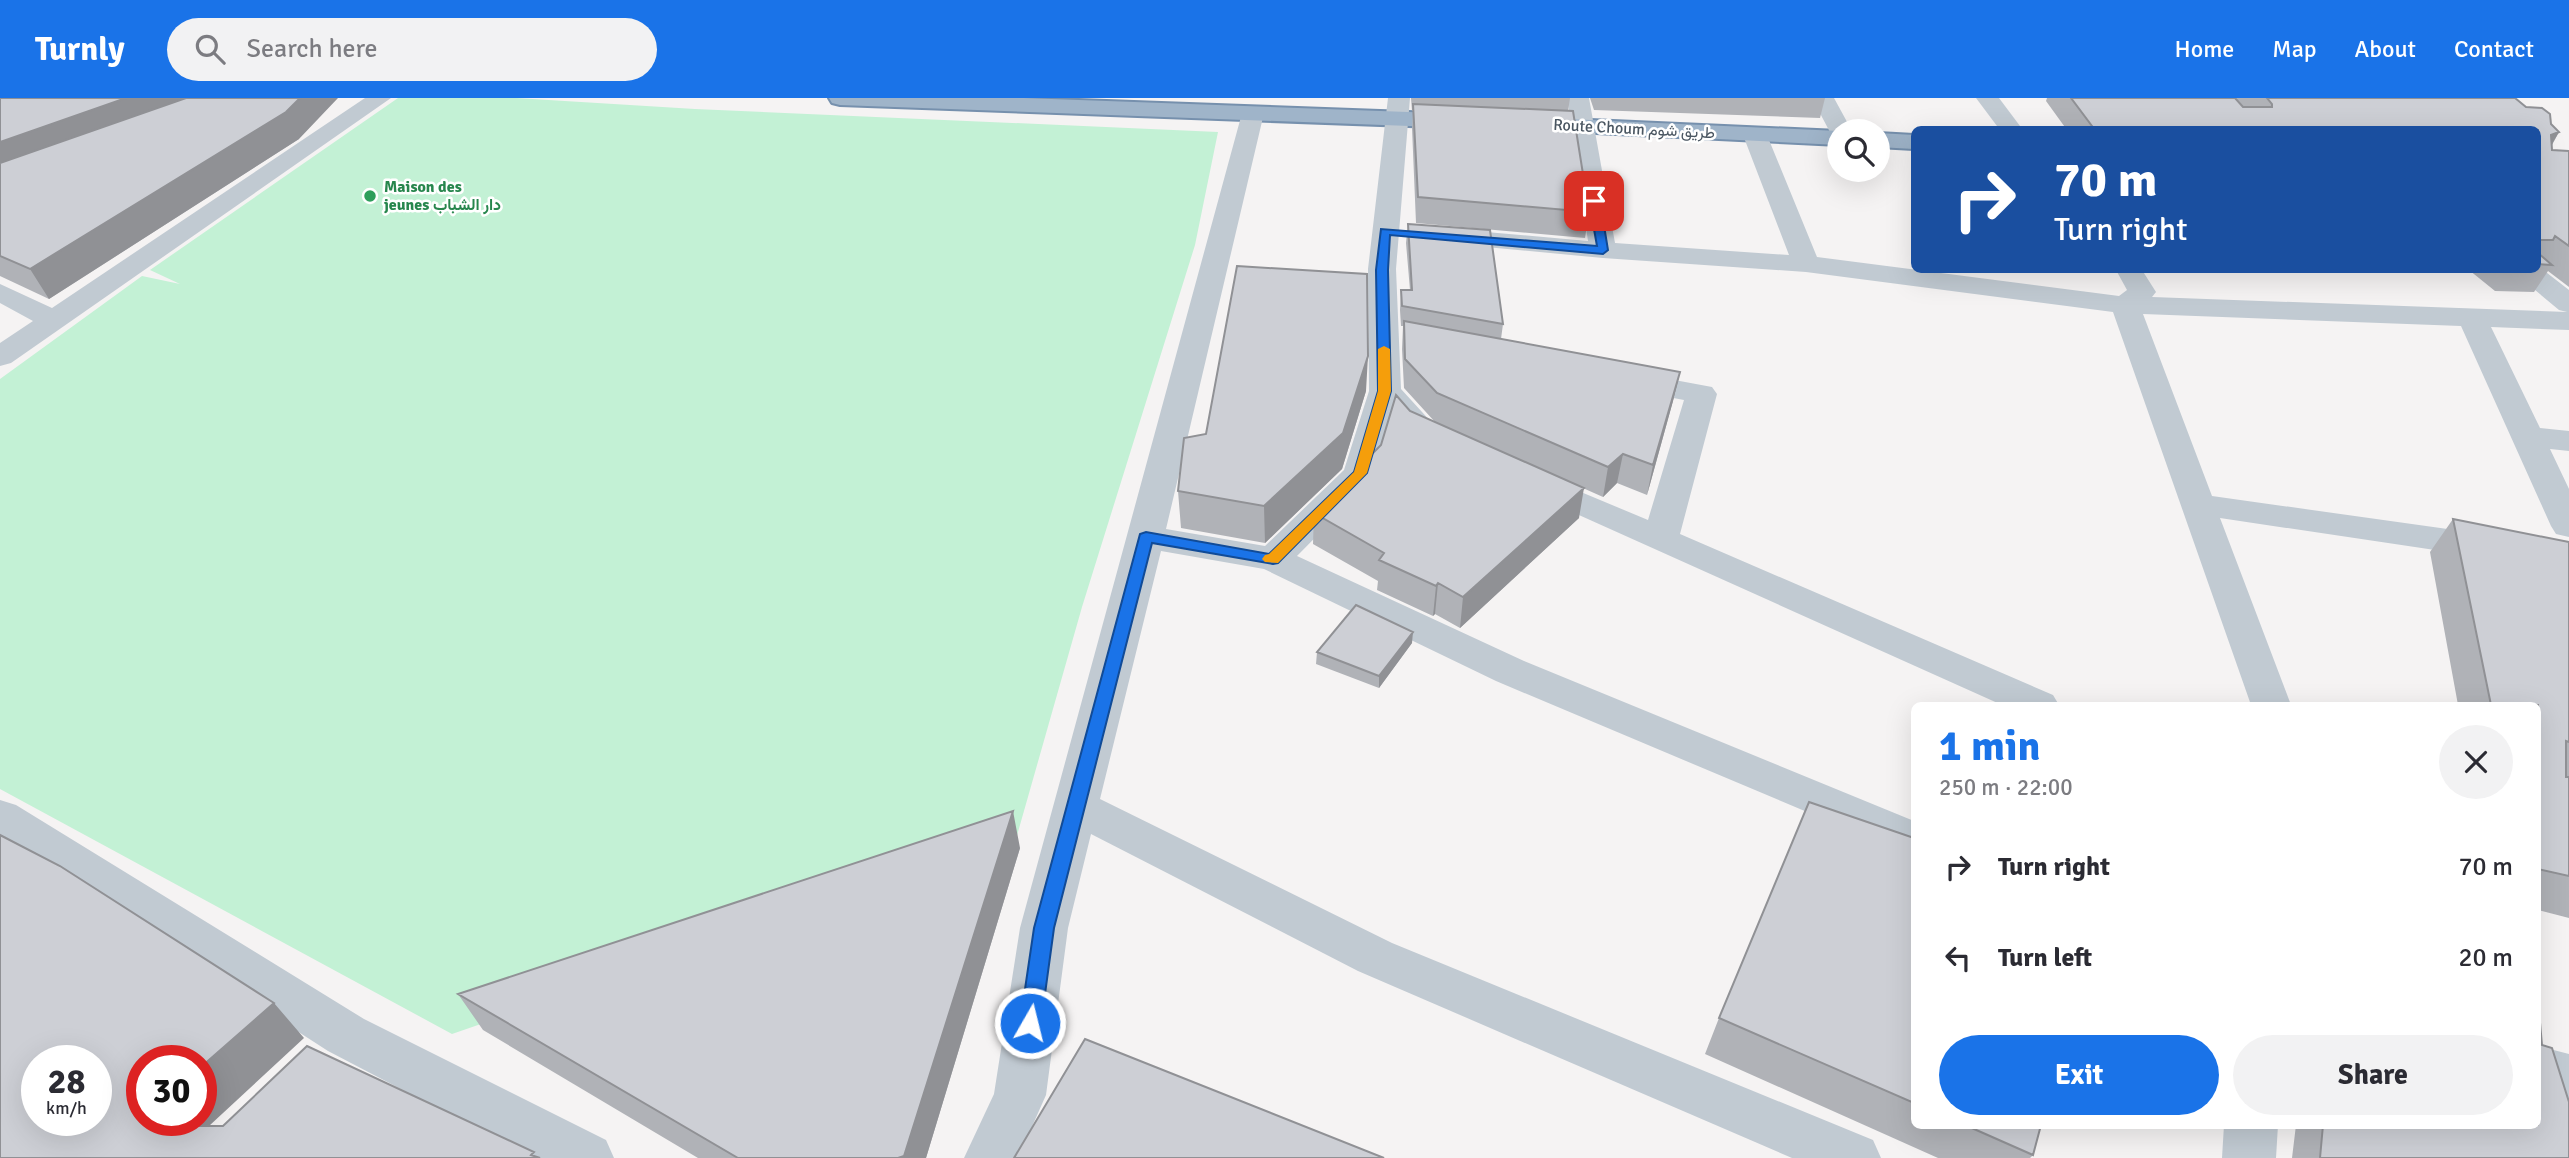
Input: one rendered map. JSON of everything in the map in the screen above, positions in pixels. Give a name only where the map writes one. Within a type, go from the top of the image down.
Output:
[{"type":"highway","name":"Route Choum طريق شوم","points":[[840,98],[1023,101],[1252,113],[1399,108],[1497,123],[1827,138]]},
{"type":"highway","points":[[1890,141],[1911,142]]},
{"type":"street","points":[[0,356],[380,98]]},
{"type":"street","points":[[1578,98],[1603,250]]},
{"type":"street","points":[[1823,98],[1833,119]]},
{"type":"street","points":[[1987,98],[2009,126]]},
{"type":"street","points":[[1273,559],[1360,473],[1385,391],[1397,336],[1382,270],[1399,108]]},
{"type":"street","points":[[991,1158],[1020,1095],[1044,928],[1146,537],[1252,113]]},
{"type":"street","points":[[1755,135],[1806,264]]},
{"type":"street","points":[[1385,231],[1806,264],[2125,305],[2569,321]]},
{"type":"street","points":[[2125,305],[2142,292],[2131,273]]},
{"type":"street","points":[[2529,273],[2569,304]]},
{"type":"street","points":[[0,292],[54,320]]},
{"type":"street","points":[[2125,305],[2270,702]]},
{"type":"street","points":[[2472,317],[2569,526]]},
{"type":"street","points":[[1595,374],[1701,394],[1661,539]]},
{"type":"street","points":[[1385,391],[1420,431],[1458,448]]},
{"type":"street","points":[[2527,436],[2569,441]]},
{"type":"street","points":[[1509,471],[2032,702]]},
{"type":"street","points":[[2197,504],[2569,558]]},
{"type":"street","points":[[1146,537],[1273,559],[1510,671],[1911,839]]},
{"type":"street","points":[[1076,807],[1376,957],[1854,1158]]},
{"type":"street","points":[[0,817],[331,1049],[587,1158]]},
{"type":"street","points":[[2541,1070],[2569,1078]]},
{"type":"street","points":[[2249,1158],[2251,1129]]},
{"type":"green space","points":[[398,98],[516,98],[695,109],[1218,132],[1195,245],[1082,607],[1016,839],[452,1034],[0,789],[0,379],[142,276],[180,284],[150,270]]},
{"type":"building","points":[[0,98],[126,98],[0,142]]},
{"type":"building","points":[[186,98],[300,98],[286,112],[30,269],[0,256],[0,163]]},
{"type":"building","points":[[2071,98],[2235,98],[2243,107],[2272,107],[2267,98],[2515,98],[2526,107],[2542,108],[2550,114],[2551,124],[2559,132],[2551,135],[2552,150],[2569,151],[2569,246],[2555,236],[2553,240],[2541,240],[2541,126],[2092,126]]},
{"type":"building","points":[[1413,104],[1573,111],[1589,212],[1418,197]]},
{"type":"building","points":[[1408,224],[1490,230],[1503,324],[1402,306],[1401,290],[1412,290]]},
{"type":"building","points":[[2541,256],[2552,265],[2541,264]]},
{"type":"building","points":[[1237,266],[1367,274],[1368,356],[1343,433],[1264,506],[1178,491],[1184,438],[1206,434]]},
{"type":"building","points":[[1404,321],[1680,372],[1653,465],[1623,454],[1608,467],[1437,393],[1405,359]]},
{"type":"building","points":[[1396,395],[1410,411],[1584,488],[1463,597],[1438,583],[1436,586],[1379,560],[1384,553],[1314,513],[1381,445]]},
{"type":"building","points":[[2453,519],[2569,542],[2569,742],[2566,741],[2566,777],[2569,777],[2569,876],[2541,870],[2541,702],[2490,702]]},
{"type":"building","points":[[1356,605],[1413,632],[1379,676],[1317,652]]},
{"type":"building","points":[[1809,802],[1911,837],[1911,1102],[1719,1018]]},
{"type":"building","points":[[1013,811],[904,1156],[898,1158],[738,1158],[458,994]]},
{"type":"building","points":[[0,835],[60,866],[274,1003],[217,1053],[217,1045],[126,1045],[126,1136],[217,1136],[217,1126],[223,1126],[307,1046],[534,1152],[531,1155],[540,1158],[0,1158]]},
{"type":"building","points":[[2541,1034],[2542,1045],[2552,1048],[2569,1102],[2569,1158],[2320,1158],[2323,1129],[2541,1129]]},
{"type":"building","points":[[1085,1039],[1384,1158],[1014,1158]]},
{"type":"building","points":[[1974,1129],[2040,1129],[2033,1155]]},
{"type":"slow traffic","points":[[1270,559],[1360,473],[1385,391],[1384,349]]},
{"type":"place","name":"Maison des jeunes دار الشباب","points":[[370,196]]},
{"type":"route","points":[[1030,1023],[1044,928],[1146,537],[1273,559],[1360,473],[1385,391],[1382,270],[1385,231],[1603,250],[1594,201]]}]
